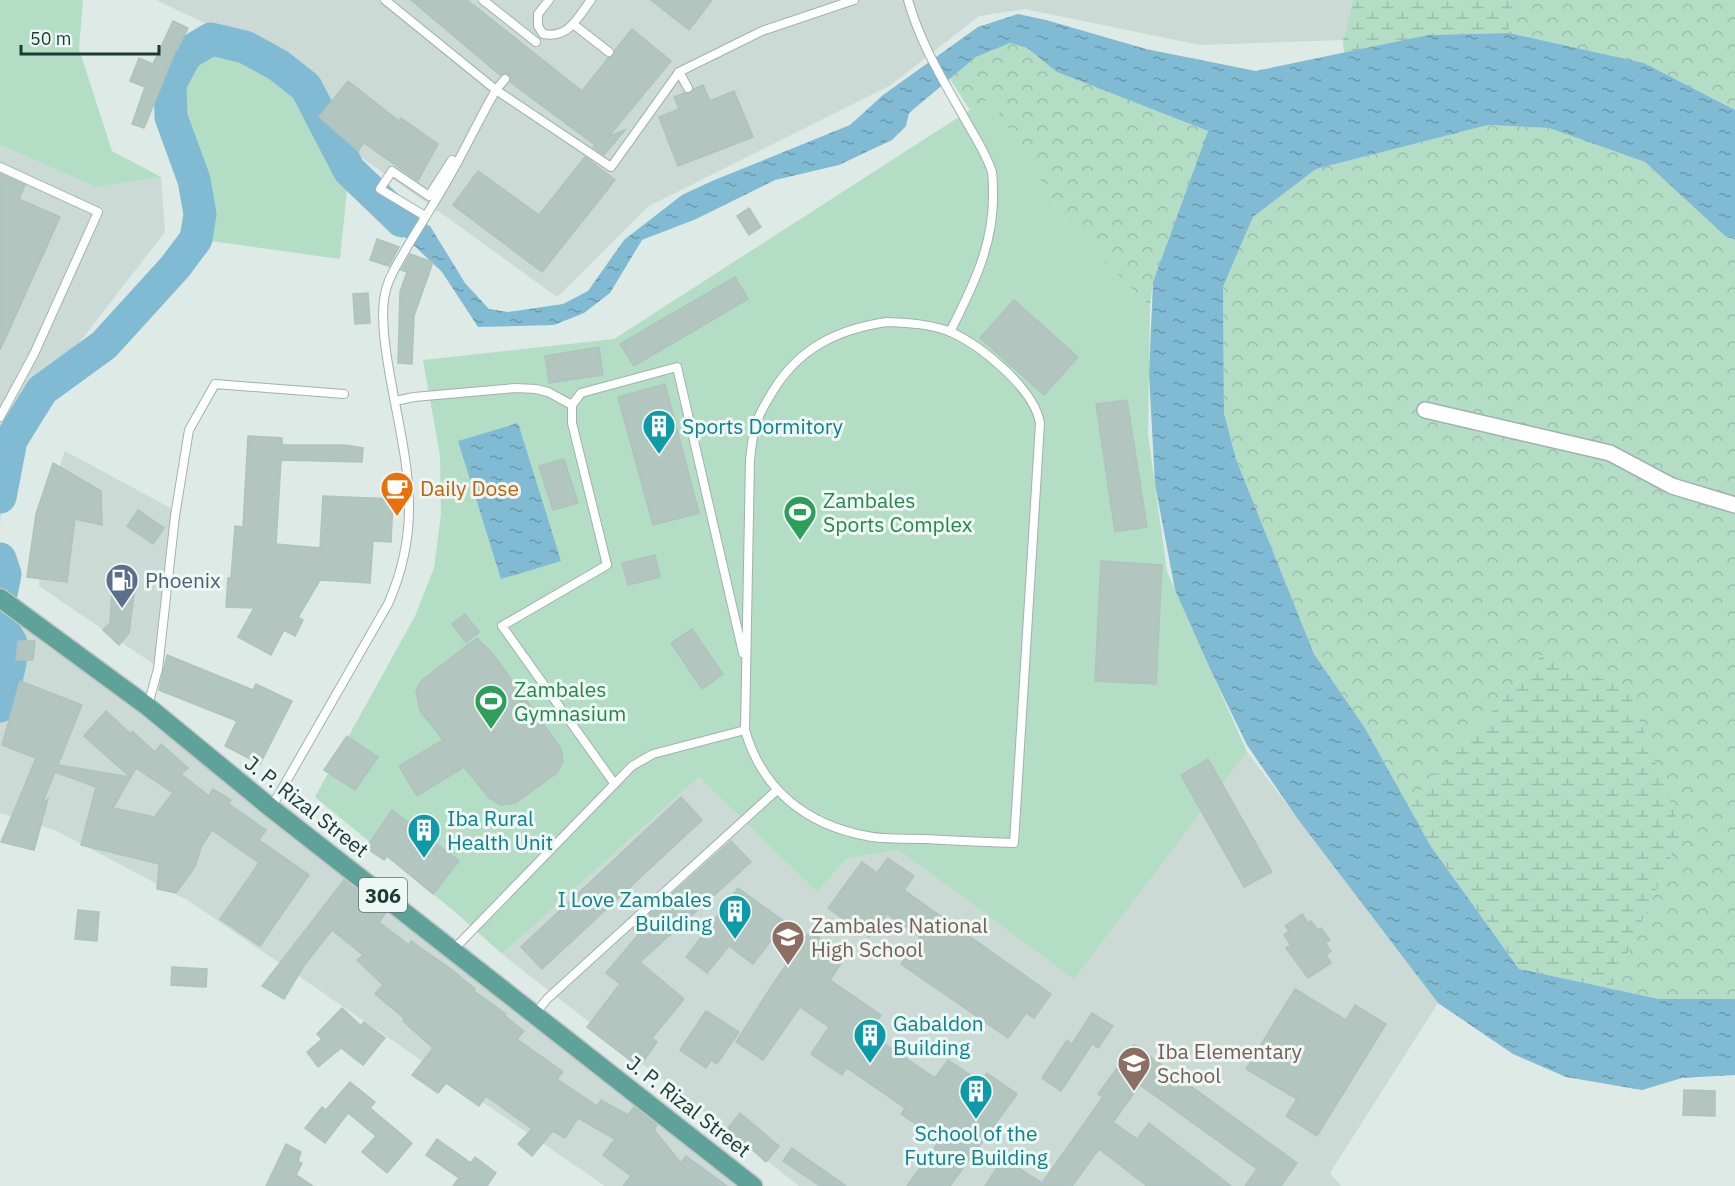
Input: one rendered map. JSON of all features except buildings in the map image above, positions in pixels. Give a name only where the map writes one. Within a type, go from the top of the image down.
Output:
[{"type":"main road","name":"J. P. Rizal Street","points":[[6,603],[147,706],[271,807],[753,1186]]},
{"type":"street","points":[[1425,410],[1610,453],[1672,486],[1735,505]]},
{"type":"lane","points":[[385,0],[496,90],[610,167],[679,72],[762,31],[854,0]]},
{"type":"lane","points":[[483,0],[536,42]]},
{"type":"lane","points":[[549,0],[538,14],[538,26],[543,34],[554,36],[567,31],[591,0]]},
{"type":"lane","points":[[908,0],[930,59],[985,154],[992,173],[993,206],[989,240],[980,268],[950,332]]},
{"type":"lane","points":[[573,24],[609,52]]},
{"type":"lane","points":[[530,50],[543,34]]},
{"type":"lane","points":[[679,72],[688,88]]},
{"type":"lane","points":[[271,807],[388,604],[399,578],[407,545],[410,512],[408,470],[384,326],[384,295],[408,245],[457,163],[496,90],[505,79]]},
{"type":"lane","points":[[424,218],[380,189],[392,171],[429,196],[452,160],[457,163]]},
{"type":"lane","points":[[0,167],[98,212],[34,354],[0,417]]},
{"type":"lane","points":[[887,322],[929,325],[950,332],[982,351],[1011,377],[1038,411],[1040,423],[1014,843],[868,837],[836,828],[805,814],[777,790],[750,749],[745,730],[750,460],[753,433],[768,399],[778,382],[801,356],[819,343],[842,332],[863,325],[887,322]]},
{"type":"lane","points":[[614,783],[502,626],[607,565],[572,423],[572,405],[582,393],[677,367],[746,666]]},
{"type":"lane","points":[[147,706],[158,669],[175,516],[189,430],[215,384],[344,394]]},
{"type":"lane","points":[[395,400],[536,388],[572,405]]},
{"type":"lane","points":[[453,950],[632,766],[653,754],[745,730]]},
{"type":"lane","points":[[535,1014],[547,999],[777,790]]},
{"type":"shaded area","points":[[156,0],[1353,0],[1343,40],[1200,45],[1025,9],[979,16],[891,85],[649,206],[557,297],[352,151],[296,67]]},
{"type":"shaded area","points":[[0,145],[96,187],[161,177],[165,232],[79,343],[17,409],[0,523]]},
{"type":"shaded area","points":[[65,451],[178,512],[161,669],[39,586],[46,506]]},
{"type":"shaded area","points":[[0,608],[271,808],[752,1186],[605,1186],[189,901],[55,830],[0,813]]},
{"type":"shaded area","name":"Zambales National High School","points":[[1247,752],[1438,1003],[1330,1173],[1341,1186],[799,1186],[502,954],[699,777],[817,892],[847,858],[899,850],[1074,978]]},
{"type":"green space","points":[[0,0],[83,0],[79,49],[112,151],[161,177],[96,187],[0,145]]},
{"type":"green space","points":[[1353,0],[1511,0],[1509,33],[1428,35],[1344,53],[1343,40]]},
{"type":"green space","points":[[1511,0],[1735,0],[1735,110],[1644,63],[1509,33]]},
{"type":"green space","points":[[211,39],[245,47],[278,65],[306,87],[349,170],[340,259],[196,239],[200,214],[194,180],[171,117],[170,84],[186,54]]},
{"type":"green space","points":[[1010,43],[1027,48],[1057,72],[1208,131],[1153,282],[1150,306],[1071,229],[990,98],[970,110],[950,79],[976,57]]},
{"type":"green space","name":"Zambales Sports Complex","points":[[990,97],[1071,229],[1150,306],[1148,434],[1167,572],[1247,752],[1074,979],[899,850],[847,858],[817,892],[699,777],[502,954],[455,912],[315,797],[415,616],[434,568],[441,514],[440,456],[423,360],[614,339]]},
{"type":"green space","points":[[1488,125],[1549,128],[1645,162],[1725,236],[1735,240],[1735,999],[1659,999],[1611,989],[1682,834],[1542,655],[1408,806],[1365,728],[1314,654],[1236,459],[1224,413],[1223,287],[1253,217],[1316,169]]},
{"type":"green space","points":[[1542,655],[1628,689],[1682,834],[1611,989],[1519,969],[1430,845],[1408,806]]},
{"type":"water","points":[[1018,14],[1146,49],[1256,71],[1428,35],[1509,33],[1644,63],[1735,110],[1735,240],[1725,236],[1645,162],[1549,128],[1488,125],[1316,169],[1253,217],[1223,287],[1224,413],[1236,459],[1314,654],[1365,728],[1430,845],[1519,969],[1659,999],[1735,999],[1735,1075],[1682,1078],[1642,1090],[1566,1077],[1513,1054],[1438,1003],[1297,818],[1247,745],[1175,590],[1155,484],[1149,374],[1153,282],[1208,131],[1057,72],[1027,48],[1010,43],[976,57],[909,113],[906,126],[892,140],[839,165],[775,180],[696,219],[642,240],[610,293],[584,313],[554,325],[478,327],[442,272],[388,221],[371,189],[399,210],[430,226],[465,283],[489,309],[508,312],[563,304],[588,291],[624,240],[682,195],[850,125],[883,95],[978,27]]},
{"type":"water","points":[[518,423],[561,561],[501,579],[458,441]]},
{"type":"waterway","points":[[0,497],[11,440],[42,390],[104,345],[175,267],[196,239],[200,214],[194,180],[171,117],[170,84],[186,54],[211,39],[245,47],[278,65],[306,87],[349,170],[402,221]]},
{"type":"waterway","points":[[0,559],[5,574],[0,599]]},
{"type":"waterway","points":[[0,624],[11,643],[10,663],[0,706]]},
{"type":"place","name":"Sports Dormitory","points":[[659,455]]},
{"type":"place","name":"Daily Dose","points":[[397,517]]},
{"type":"place","name":"Zambales Sports Complex","points":[[800,541]]},
{"type":"place","name":"Phoenix","points":[[122,609]]},
{"type":"place","name":"Zambales Gymnasium","points":[[491,730]]},
{"type":"place","name":"Iba Rural Health Unit","points":[[424,859]]},
{"type":"place","name":"I Love Zambales Building","points":[[735,940]]},
{"type":"place","name":"Zambales National High School","points":[[788,966]]},
{"type":"place","name":"Gabaldon Building","points":[[870,1064]]},
{"type":"place","name":"Iba Elementary School","points":[[1134,1092]]},
{"type":"place","name":"School of the Future Building","points":[[976,1120]]}]
